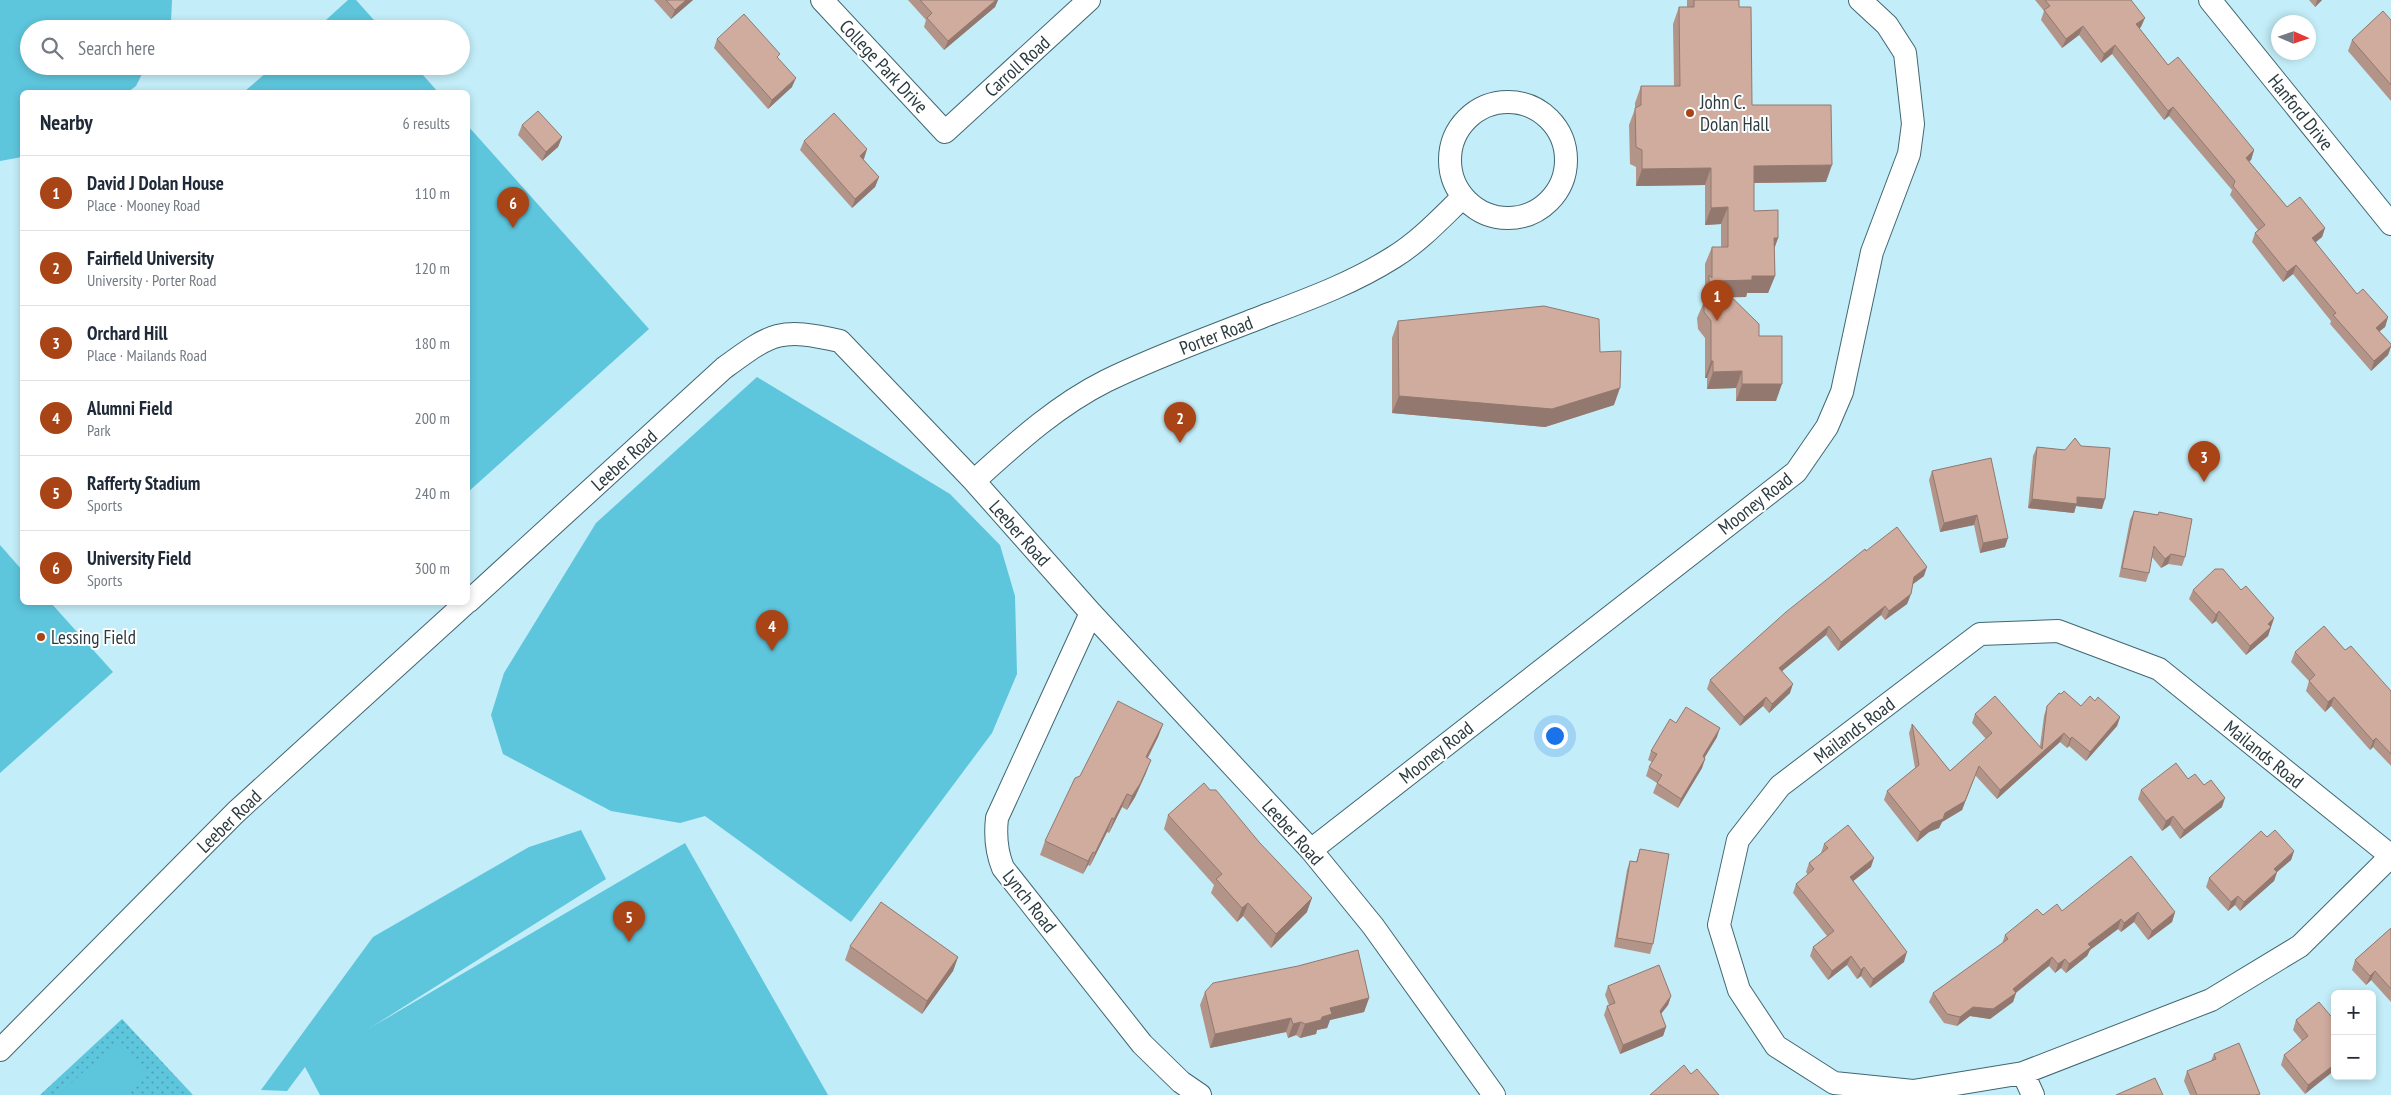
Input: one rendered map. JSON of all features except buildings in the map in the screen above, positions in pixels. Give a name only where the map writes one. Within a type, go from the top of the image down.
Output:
[{"type":"street","name":"College Park Drive","points":[[822,0],[945,132]]},
{"type":"street","name":"Carroll Road","points":[[945,132],[1089,0]]},
{"type":"street","name":"Mooney Road","points":[[1311,850],[1796,472],[1827,427],[1844,382],[1872,252],[1908,154],[1913,124],[1905,53],[1887,25],[1860,0]]},
{"type":"street","name":"Hanford Drive","points":[[2210,0],[2391,224]]},
{"type":"street","points":[[1511,102],[1530,106],[1546,116],[1559,131],[1566,149],[1566,168],[1560,187],[1549,202],[1533,214],[1514,219],[1495,218],[1477,210],[1463,197],[1455,184],[1450,170],[1450,154],[1455,138],[1463,123],[1476,112],[1492,104],[1511,102]]},
{"type":"street","name":"Porter Road","points":[[974,481],[1016,442],[1048,418],[1105,382],[1177,349],[1330,291],[1363,274],[1396,256],[1420,237],[1463,197]]},
{"type":"street","name":"Leeber Road","points":[[470,599],[724,368],[764,340],[783,334],[818,336],[840,341],[974,481],[1091,613],[1311,850],[1373,926],[1494,1095]]},
{"type":"street","name":"Leeber Road","points":[[0,1050],[236,812],[464,605]]},
{"type":"street","name":"Lynch Road","points":[[1091,613],[997,818],[995,836],[998,855],[1003,868],[1142,1044],[1181,1082],[1200,1095]]},
{"type":"street","name":"Mailands Road","points":[[2058,630],[2160,669],[2391,856],[2300,946],[2211,1000],[2023,1073],[1914,1091],[1834,1083],[1776,1046],[1739,990],[1719,924],[1738,840],[1780,786],[1980,634],[2058,630]]},
{"type":"street","points":[[2023,1073],[2033,1095]]},
{"type":"shaded area","points":[[0,0],[172,0],[171,20],[20,20],[20,75],[142,75],[136,86],[131,90],[20,90],[20,157],[0,161]]},
{"type":"shaded area","points":[[348,0],[356,0],[374,20],[326,20]]},
{"type":"shaded area","points":[[264,75],[423,75],[436,90],[246,90]]},
{"type":"shaded area","points":[[470,128],[649,329],[470,490]]},
{"type":"shaded area","points":[[757,377],[950,494],[1000,545],[1015,596],[1017,674],[992,733],[851,922],[705,816],[680,823],[611,811],[503,754],[491,715],[504,673],[596,523]]},
{"type":"shaded area","name":"Lessing Field","points":[[0,545],[20,568],[20,605],[53,605],[113,672],[0,773]]},
{"type":"shaded area","points":[[581,830],[606,879],[370,1028],[685,843],[828,1095],[320,1095],[305,1067],[287,1091],[261,1090],[373,937],[529,847]]},
{"type":"shaded area","points":[[122,1019],[193,1095],[40,1095]]},
{"type":"shaded area","points":[[117,1042],[146,1075],[123,1095],[58,1095]]},
{"type":"place","name":"John C. Dolan Hall","points":[[1690,113]]},
{"type":"place","name":"University Field","points":[[513,228]]},
{"type":"place","name":"David J Dolan House","points":[[1717,321]]},
{"type":"place","name":"Fairfield University","points":[[1180,443]]},
{"type":"place","name":"Orchard Hill","points":[[2204,482]]},
{"type":"place","name":"Lessing Field","points":[[41,637]]},
{"type":"place","name":"Alumni Field","points":[[772,651]]},
{"type":"place","name":"Rafferty Stadium","points":[[629,942]]}]
